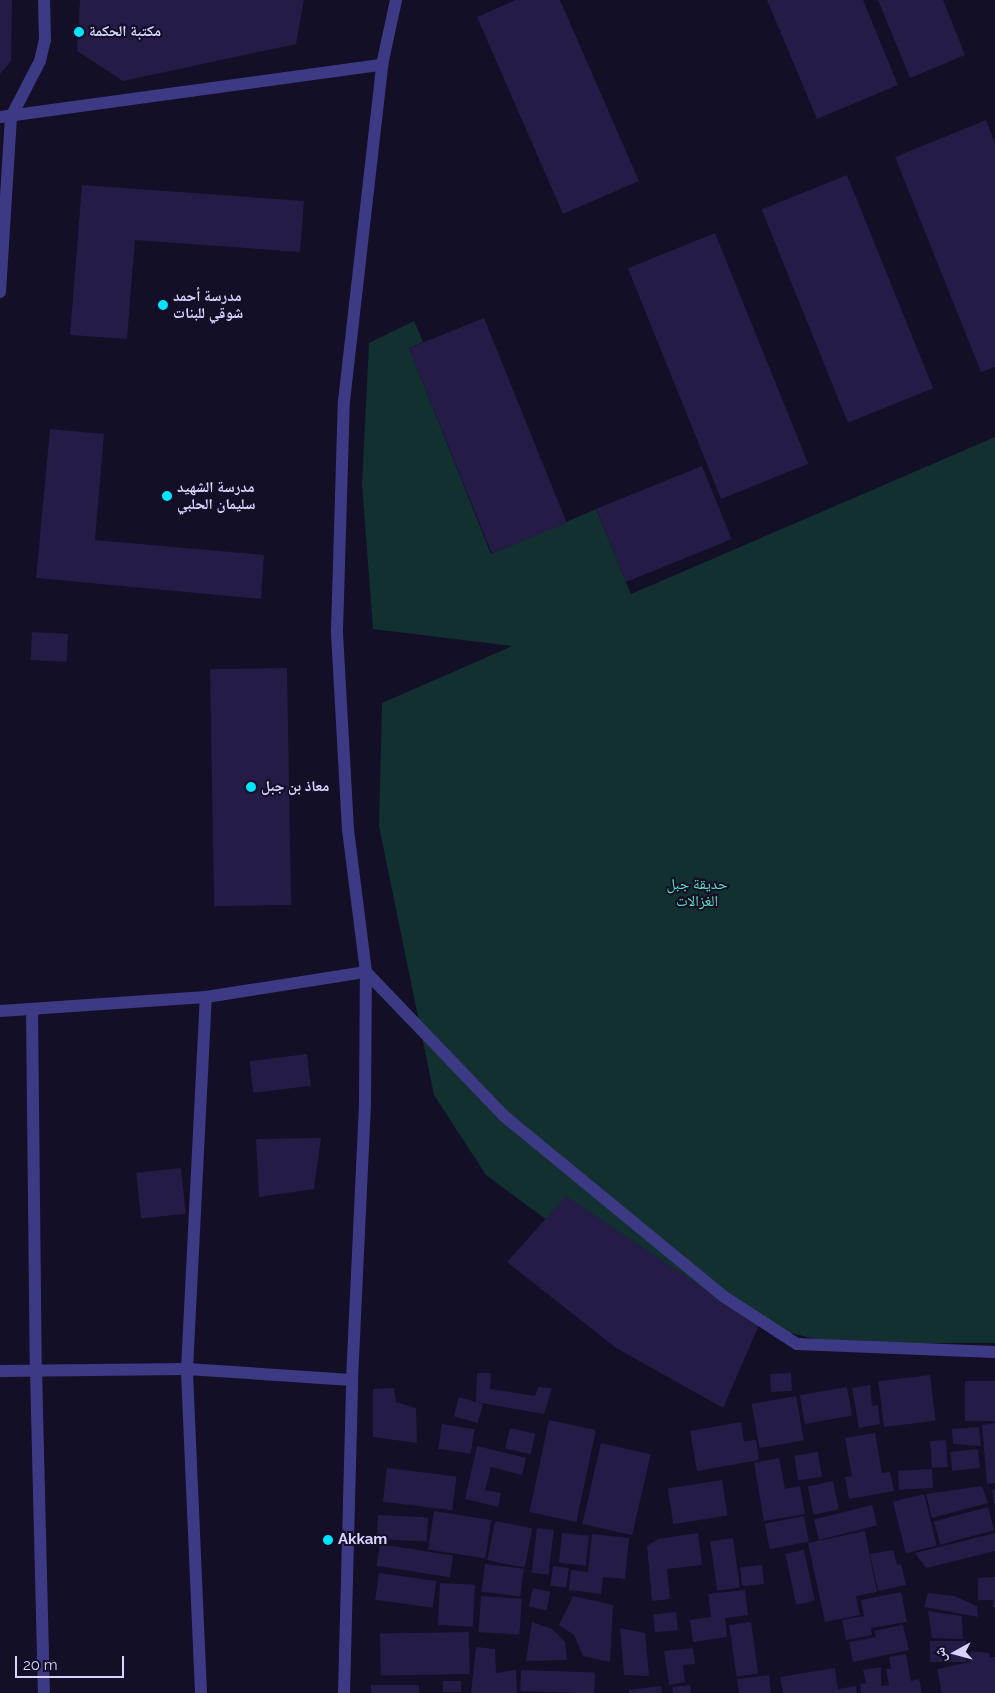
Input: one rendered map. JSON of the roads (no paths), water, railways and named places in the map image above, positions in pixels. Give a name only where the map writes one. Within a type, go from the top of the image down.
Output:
[{"type":"street","points":[[0,292],[5,117],[40,61],[44,40],[44,0]]},
{"type":"street","points":[[344,1693],[352,1380],[365,1104],[366,972],[348,830],[337,631],[344,401],[382,65],[396,0]]},
{"type":"street","points":[[5,117],[382,65]]},
{"type":"street","points":[[0,1011],[206,997],[366,972]]},
{"type":"street","points":[[366,972],[504,1116],[724,1296],[797,1344],[995,1352]]},
{"type":"street","points":[[201,1693],[187,1369],[206,997]]},
{"type":"street","points":[[32,1010],[36,1370],[44,1693]]},
{"type":"street","points":[[0,1370],[187,1369],[352,1380]]},
{"type":"place","name":"مكتبة الحكمة","points":[[79,32]]},
{"type":"place","name":"مدرسة أحمد شوقي للبنات","points":[[163,305]]},
{"type":"place","name":"مدرسة الشهيد سليمان الحلبي","points":[[167,496]]},
{"type":"place","name":"معاذ بن جبل","points":[[251,787]]},
{"type":"place","name":"Akkam","points":[[328,1540]]},
{"type":"park label","name":"حديقة جبل الغزالات","points":[[697,892]]}]
